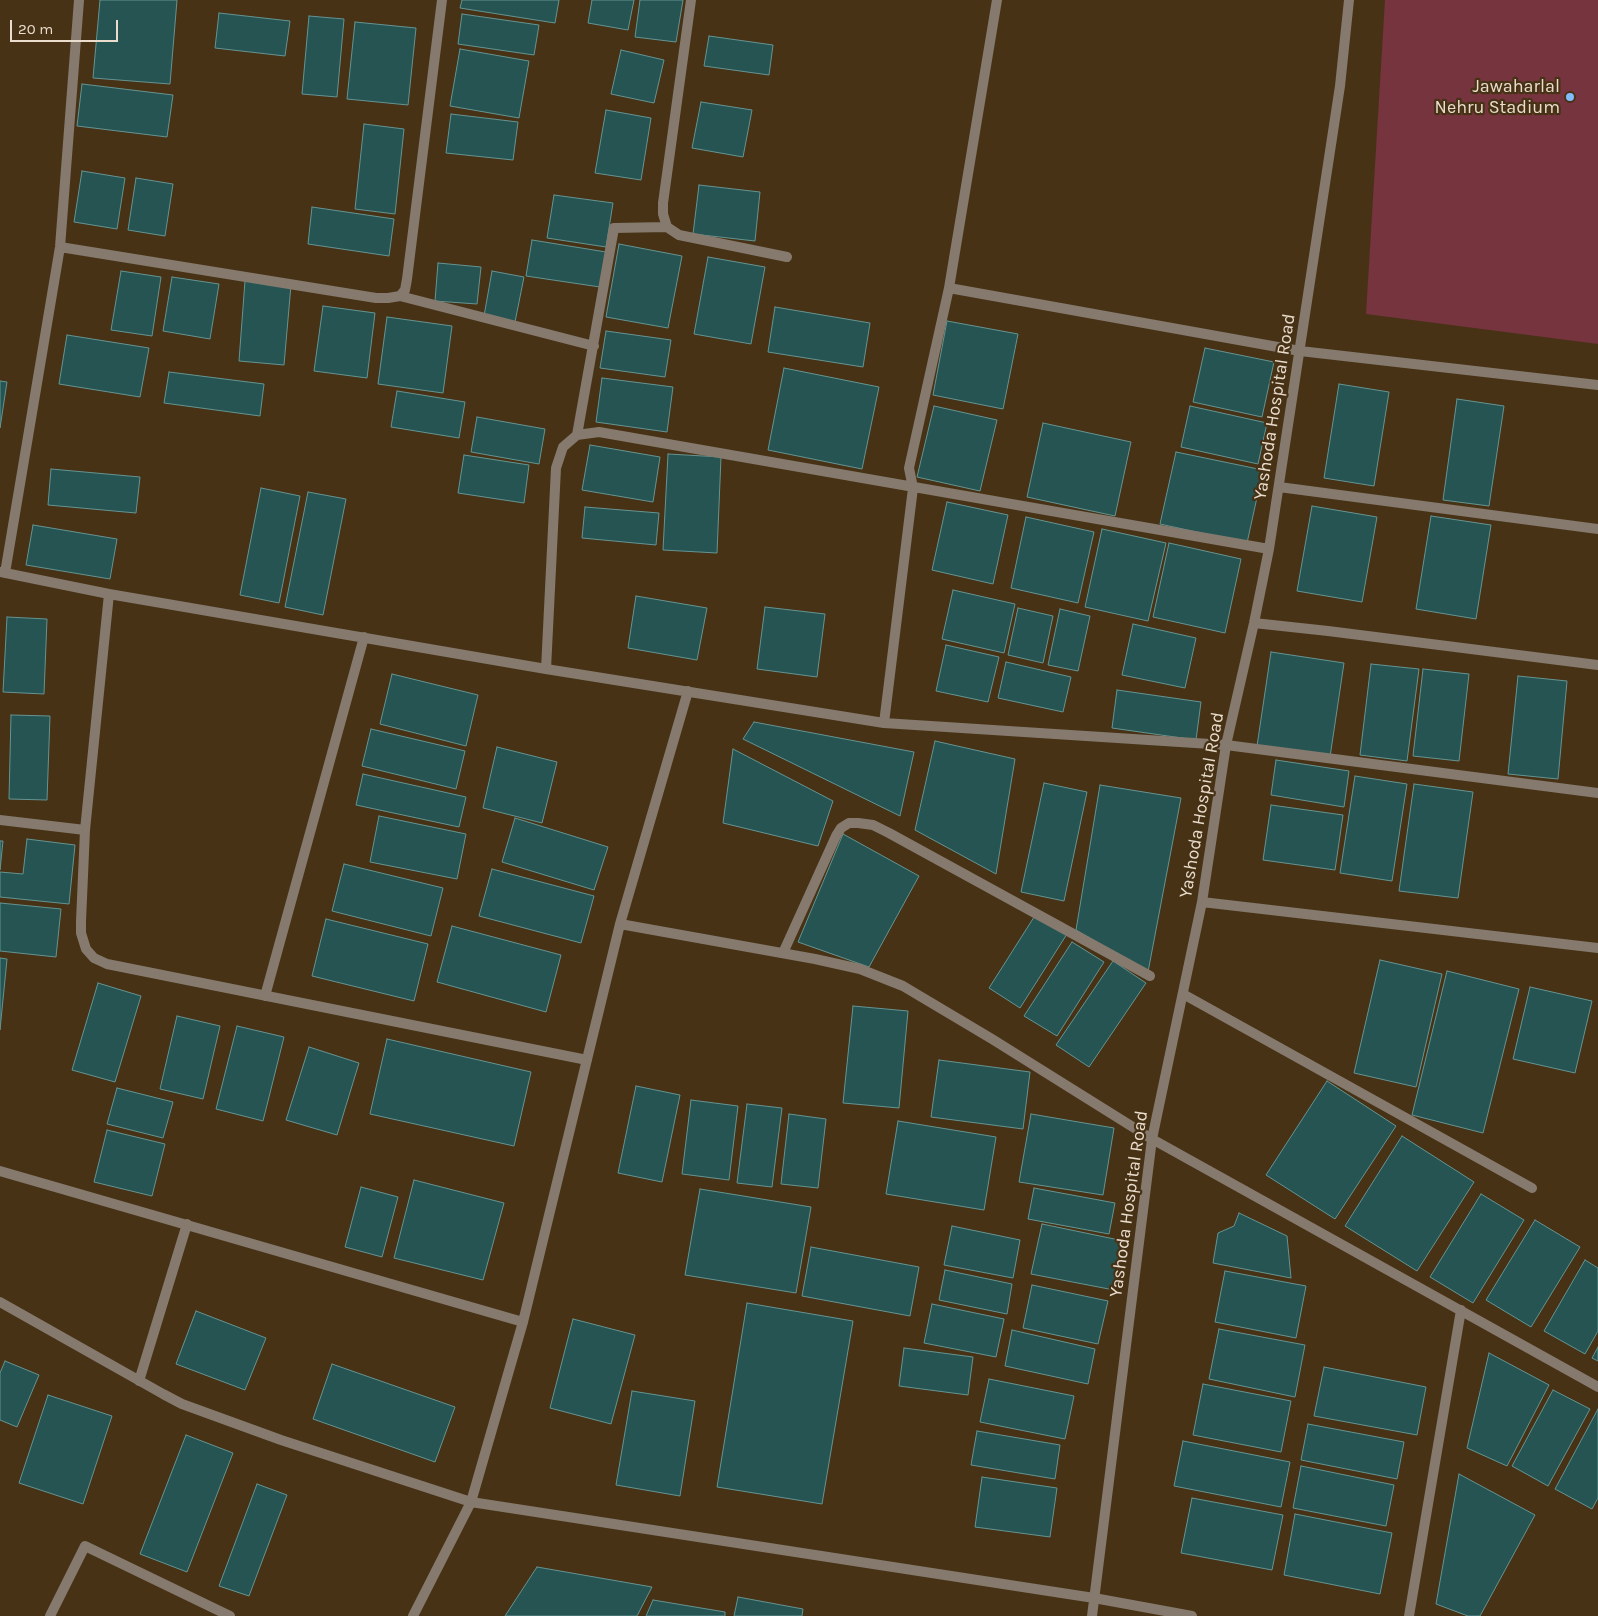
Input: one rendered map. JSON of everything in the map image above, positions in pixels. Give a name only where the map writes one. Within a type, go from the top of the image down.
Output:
[{"type":"street","points":[[79,0],[60,247],[3,572],[109,594],[546,669],[884,723],[1226,745],[1598,793]]},
{"type":"street","points":[[400,296],[405,290],[407,279],[442,0]]},
{"type":"street","points":[[667,227],[663,214],[663,203],[691,0]]},
{"type":"street","points":[[884,723],[913,488],[909,468],[949,288],[997,0]]},
{"type":"street","name":"Yashoda Hospital Road","points":[[1092,1616],[1152,1139],[1202,902],[1226,745],[1269,550],[1340,86],[1349,0]]},
{"type":"street","points":[[577,436],[614,228],[667,227],[679,235],[787,257]]},
{"type":"street","points":[[60,247],[376,298],[400,296],[594,346]]},
{"type":"street","points":[[949,288],[1300,351],[1598,385]]},
{"type":"street","points":[[546,669],[556,468],[563,447],[577,436],[599,432],[1269,550]]},
{"type":"street","points":[[1279,487],[1598,529]]},
{"type":"street","points":[[109,594],[84,830],[81,933],[86,949],[94,958],[107,964],[588,1060]]},
{"type":"street","points":[[1254,623],[1598,665]]},
{"type":"street","points":[[265,996],[364,637]]},
{"type":"street","points":[[413,1616],[472,1502],[523,1322],[620,924],[688,691]]},
{"type":"street","points":[[0,820],[84,830]]},
{"type":"street","points":[[783,953],[836,836],[841,828],[849,823],[858,823],[873,825],[889,833],[1150,976]]},
{"type":"street","points":[[1202,902],[1598,948]]},
{"type":"street","points":[[620,924],[783,953],[860,969],[903,986],[1152,1139],[1598,1387]]},
{"type":"street","points":[[1183,994],[1532,1188]]},
{"type":"street","points":[[0,1170],[523,1322]]},
{"type":"street","points":[[139,1381],[187,1224]]},
{"type":"street","points":[[0,1302],[182,1404],[272,1437],[472,1502],[1094,1598],[1192,1616]]},
{"type":"street","points":[[1409,1616],[1461,1310]]},
{"type":"street","points":[[50,1616],[85,1546],[230,1616]]},
{"type":"shaded area","points":[[1385,0],[1598,0],[1598,344],[1366,314]]},
{"type":"building","points":[[100,0],[177,0],[170,84],[93,78]]},
{"type":"building","points":[[462,0],[559,0],[555,23],[460,8]]},
{"type":"building","points":[[592,0],[634,0],[628,30],[588,23]]},
{"type":"building","points":[[640,0],[683,0],[676,42],[635,37]]},
{"type":"building","points":[[219,13],[290,21],[285,56],[215,48]]},
{"type":"building","points":[[462,14],[539,25],[534,55],[458,44]]},
{"type":"building","points":[[309,16],[344,19],[337,97],[302,94]]},
{"type":"building","points":[[355,22],[416,28],[408,105],[347,99]]},
{"type":"building","points":[[709,36],[773,45],[769,75],[704,66]]},
{"type":"building","points":[[460,49],[529,61],[519,118],[450,106]]},
{"type":"building","points":[[621,50],[664,60],[654,103],[611,94]]},
{"type":"building","points":[[82,84],[173,95],[167,137],[77,126]]},
{"type":"building","points":[[701,102],[752,110],[743,157],[692,148]]},
{"type":"building","points":[[606,110],[651,118],[641,180],[595,173]]},
{"type":"building","points":[[451,114],[518,122],[513,160],[446,153]]},
{"type":"building","points":[[364,124],[404,129],[395,214],[355,209]]},
{"type":"building","points":[[82,171],[125,178],[117,229],[74,222]]},
{"type":"building","points":[[136,178],[173,184],[165,236],[128,230]]},
{"type":"building","points":[[699,185],[760,192],[755,241],[693,234]]},
{"type":"building","points":[[554,195],[613,203],[606,247],[547,238]]},
{"type":"building","points":[[312,207],[394,219],[389,256],[308,244]]},
{"type":"building","points":[[532,240],[606,252],[600,287],[526,276]]},
{"type":"building","points":[[619,244],[682,256],[668,328],[606,317]]},
{"type":"building","points":[[708,257],[765,267],[751,344],[694,334]]},
{"type":"building","points":[[438,263],[481,267],[477,304],[435,301]]},
{"type":"building","points":[[121,271],[161,277],[152,336],[111,330]]},
{"type":"building","points":[[492,271],[524,277],[515,322],[484,316]]},
{"type":"building","points":[[172,277],[219,284],[210,339],[163,331]]},
{"type":"building","points":[[245,281],[291,285],[284,365],[239,361]]},
{"type":"building","points":[[323,306],[375,313],[367,378],[314,371]]},
{"type":"building","points":[[775,307],[870,323],[863,367],[768,352]]},
{"type":"building","points":[[387,317],[452,326],[443,393],[378,384]]},
{"type":"building","points":[[947,321],[1018,334],[1003,409],[933,395]]},
{"type":"building","points":[[606,331],[671,340],[665,377],[600,368]]},
{"type":"building","points":[[67,335],[149,348],[140,397],[59,384]]},
{"type":"building","points":[[1205,348],[1274,362],[1262,417],[1193,402]]},
{"type":"building","points":[[784,368],[879,387],[862,469],[768,450]]},
{"type":"building","points":[[169,372],[264,384],[260,416],[164,403]]},
{"type":"building","points":[[602,378],[673,387],[667,432],[596,422]]},
{"type":"building","points":[[0,381],[7,382],[0,428]]},
{"type":"building","points":[[1339,384],[1389,392],[1374,486],[1324,478]]},
{"type":"building","points":[[397,391],[465,402],[459,438],[391,427]]},
{"type":"building","points":[[1457,399],[1504,406],[1489,506],[1443,500]]},
{"type":"building","points":[[934,406],[997,420],[980,491],[917,477]]},
{"type":"building","points":[[1190,406],[1267,423],[1258,464],[1181,447]]},
{"type":"building","points":[[477,417],[545,429],[539,464],[471,452]]},
{"type":"building","points":[[1043,423],[1131,442],[1115,516],[1027,497]]},
{"type":"building","points":[[590,445],[660,457],[653,502],[582,490]]},
{"type":"building","points":[[1176,452],[1263,470],[1247,543],[1160,524]]},
{"type":"building","points":[[668,454],[721,457],[717,553],[663,550]]},
{"type":"building","points":[[464,455],[529,465],[524,503],[458,493]]},
{"type":"building","points":[[51,469],[140,477],[136,513],[48,505]]},
{"type":"building","points":[[261,488],[300,496],[279,603],[240,595]]},
{"type":"building","points":[[308,492],[346,499],[323,615],[285,607]]},
{"type":"building","points":[[947,502],[1008,515],[993,584],[932,570]]},
{"type":"building","points":[[1312,506],[1377,517],[1362,602],[1297,591]]},
{"type":"building","points":[[585,507],[659,513],[656,545],[582,538]]},
{"type":"building","points":[[1431,516],[1491,525],[1476,619],[1416,609]]},
{"type":"building","points":[[1026,517],[1094,532],[1078,603],[1011,588]]},
{"type":"building","points":[[33,525],[117,539],[110,579],[26,565]]},
{"type":"building","points":[[1102,529],[1166,543],[1148,621],[1085,607]]},
{"type":"building","points":[[1169,543],[1241,559],[1225,633],[1153,617]]},
{"type":"building","points":[[953,590],[1015,604],[1004,653],[942,639]]},
{"type":"building","points":[[636,596],[707,608],[697,660],[628,648]]},
{"type":"building","points":[[765,607],[825,614],[817,677],[757,669]]},
{"type":"building","points":[[1018,608],[1053,616],[1043,663],[1008,655]]},
{"type":"building","points":[[1060,609],[1090,616],[1078,671],[1048,665]]},
{"type":"building","points":[[7,617],[47,619],[44,694],[3,692]]},
{"type":"building","points":[[1133,624],[1196,638],[1185,688],[1122,675]]},
{"type":"building","points":[[946,645],[999,657],[988,702],[936,691]]},
{"type":"building","points":[[1271,652],[1344,663],[1330,757],[1257,746]]},
{"type":"building","points":[[1006,662],[1071,677],[1063,712],[998,698]]},
{"type":"building","points":[[1371,664],[1419,669],[1407,761],[1360,755]]},
{"type":"building","points":[[1423,669],[1469,674],[1459,761],[1413,756]]},
{"type":"building","points":[[392,674],[478,695],[466,746],[380,724]]},
{"type":"building","points":[[1518,676],[1567,681],[1558,779],[1508,774]]},
{"type":"building","points":[[1117,690],[1201,702],[1196,740],[1112,728]]},
{"type":"building","points":[[11,715],[50,716],[47,800],[9,799]]},
{"type":"building","points":[[754,722],[914,752],[900,816],[743,739]]},
{"type":"building","points":[[371,729],[465,751],[456,789],[362,766]]},
{"type":"building","points":[[935,741],[1015,759],[996,874],[915,830]]},
{"type":"building","points":[[497,747],[557,762],[542,823],[483,808]]},
{"type":"building","points":[[733,749],[833,801],[818,846],[723,823]]},
{"type":"building","points":[[1276,760],[1349,771],[1344,807],[1271,795]]},
{"type":"building","points":[[363,774],[466,797],[459,827],[356,805]]},
{"type":"building","points":[[1355,776],[1407,784],[1392,881],[1340,873]]},
{"type":"building","points":[[1044,783],[1087,792],[1064,901],[1021,892]]},
{"type":"building","points":[[1414,784],[1473,792],[1458,898],[1399,891]]},
{"type":"building","points":[[1100,785],[1181,798],[1148,972],[1076,930]]},
{"type":"building","points":[[1271,805],[1343,815],[1335,870],[1263,860]]},
{"type":"building","points":[[379,816],[466,834],[457,879],[370,862]]},
{"type":"building","points":[[515,818],[608,847],[594,890],[502,862]]},
{"type":"building","points":[[843,834],[919,876],[869,967],[798,942]]},
{"type":"building","points":[[27,839],[75,845],[69,904],[0,897],[0,872],[23,874]]},
{"type":"building","points":[[0,841],[3,841],[0,870]]},
{"type":"building","points":[[344,864],[443,888],[431,936],[332,911]]},
{"type":"building","points":[[492,869],[594,896],[581,943],[479,916]]},
{"type":"building","points":[[0,903],[61,909],[56,957],[0,951]]},
{"type":"building","points":[[1036,914],[1067,934],[1020,1008],[989,988]]},
{"type":"building","points":[[326,919],[428,944],[414,1001],[312,976]]},
{"type":"building","points":[[452,926],[561,955],[546,1012],[437,982]]},
{"type":"building","points":[[1072,942],[1104,962],[1057,1036],[1024,1016]]},
{"type":"building","points":[[0,958],[7,959],[0,1030]]},
{"type":"building","points":[[1380,960],[1442,974],[1416,1087],[1354,1073]]},
{"type":"building","points":[[1113,961],[1146,983],[1089,1067],[1056,1045]]},
{"type":"building","points":[[1447,971],[1519,989],[1483,1133],[1412,1115]]},
{"type":"building","points":[[98,983],[141,996],[115,1082],[72,1070]]},
{"type":"building","points":[[1530,987],[1592,1001],[1575,1073],[1513,1059]]},
{"type":"building","points":[[853,1006],[908,1011],[899,1108],[843,1103]]},
{"type":"building","points":[[177,1016],[220,1026],[203,1099],[160,1089]]},
{"type":"building","points":[[237,1026],[284,1037],[263,1121],[216,1109]]},
{"type":"building","points":[[387,1039],[531,1072],[514,1146],[370,1114]]},
{"type":"building","points":[[309,1047],[359,1063],[337,1135],[286,1120]]},
{"type":"building","points":[[939,1060],[1030,1072],[1023,1129],[931,1117]]},
{"type":"building","points":[[1327,1081],[1396,1126],[1335,1219],[1266,1175]]},
{"type":"building","points":[[636,1086],[680,1095],[662,1182],[618,1173]]},
{"type":"building","points":[[117,1088],[173,1102],[163,1138],[107,1124]]},
{"type":"building","points":[[691,1100],[738,1106],[729,1180],[682,1174]]},
{"type":"building","points":[[747,1104],[782,1108],[772,1187],[737,1183]]},
{"type":"building","points":[[789,1114],[826,1119],[818,1188],[781,1184]]},
{"type":"building","points":[[1031,1114],[1114,1128],[1103,1195],[1019,1182]]},
{"type":"building","points":[[898,1121],[996,1137],[984,1210],[886,1194]]},
{"type":"building","points":[[107,1130],[165,1144],[152,1196],[94,1182]]},
{"type":"building","points":[[1402,1136],[1474,1182],[1417,1271],[1345,1226]]},
{"type":"building","points":[[414,1180],[504,1203],[483,1280],[394,1258]]},
{"type":"building","points":[[361,1187],[398,1197],[382,1257],[345,1247]]},
{"type":"building","points":[[1034,1188],[1115,1203],[1109,1234],[1028,1219]]},
{"type":"building","points":[[700,1189],[811,1207],[796,1293],[685,1275]]},
{"type":"building","points":[[1481,1194],[1524,1220],[1473,1303],[1430,1277]]},
{"type":"building","points":[[1239,1213],[1287,1236],[1291,1278],[1213,1263],[1218,1233],[1234,1226]]},
{"type":"building","points":[[1535,1220],[1580,1247],[1531,1327],[1486,1300]]},
{"type":"building","points":[[1042,1224],[1124,1241],[1114,1290],[1031,1274]]},
{"type":"building","points":[[952,1226],[1020,1240],[1013,1278],[944,1265]]},
{"type":"building","points":[[811,1247],[919,1267],[910,1316],[802,1296]]},
{"type":"building","points":[[1585,1260],[1598,1268],[1598,1331],[1585,1354],[1544,1331]]},
{"type":"building","points":[[945,1270],[1012,1284],[1007,1314],[939,1300]]},
{"type":"building","points":[[1225,1271],[1306,1286],[1296,1338],[1215,1322]]},
{"type":"building","points":[[1032,1285],[1108,1301],[1098,1344],[1023,1328]]},
{"type":"building","points":[[747,1303],[853,1321],[822,1504],[717,1487]]},
{"type":"building","points":[[932,1304],[1004,1319],[996,1357],[924,1343]]},
{"type":"building","points":[[196,1311],[266,1338],[245,1390],[176,1364]]},
{"type":"building","points":[[573,1319],[635,1335],[611,1424],[550,1408]]},
{"type":"building","points":[[1219,1329],[1305,1345],[1295,1397],[1209,1379]]},
{"type":"building","points":[[1012,1330],[1095,1349],[1088,1384],[1005,1366]]},
{"type":"building","points":[[1598,1347],[1598,1361],[1592,1358]]},
{"type":"building","points":[[904,1348],[973,1357],[968,1395],[899,1386]]},
{"type":"building","points":[[1489,1353],[1549,1385],[1507,1466],[1467,1448]]},
{"type":"building","points":[[5,1361],[39,1375],[17,1427],[0,1420],[0,1373]]},
{"type":"building","points":[[332,1364],[455,1407],[435,1462],[313,1419]]},
{"type":"building","points":[[1324,1367],[1426,1387],[1417,1435],[1314,1416]]},
{"type":"building","points":[[989,1379],[1074,1396],[1065,1439],[980,1422]]},
{"type":"building","points":[[1203,1384],[1291,1401],[1281,1452],[1193,1435]]},
{"type":"building","points":[[1553,1390],[1590,1409],[1548,1486],[1512,1466]]},
{"type":"building","points":[[632,1391],[695,1401],[680,1496],[616,1485]]},
{"type":"building","points":[[48,1395],[112,1416],[83,1504],[19,1483]]},
{"type":"building","points":[[1598,1409],[1598,1498],[1592,1509],[1555,1489]]},
{"type":"building","points":[[1308,1424],[1404,1442],[1397,1479],[1301,1460]]},
{"type":"building","points":[[977,1431],[1060,1445],[1055,1479],[971,1465]]},
{"type":"building","points":[[186,1435],[233,1453],[187,1572],[140,1554]]},
{"type":"building","points":[[1183,1441],[1290,1462],[1281,1507],[1174,1486]]},
{"type":"building","points":[[1301,1466],[1394,1485],[1386,1526],[1293,1508]]},
{"type":"building","points":[[1459,1474],[1535,1515],[1480,1616],[1468,1616],[1436,1604]]},
{"type":"building","points":[[982,1477],[1057,1488],[1050,1537],[975,1527]]},
{"type":"building","points":[[257,1484],[287,1495],[249,1596],[219,1586]]},
{"type":"building","points":[[1192,1498],[1283,1515],[1272,1570],[1181,1553]]},
{"type":"building","points":[[1295,1514],[1392,1533],[1380,1594],[1284,1575]]},
{"type":"building","points":[[537,1567],[652,1587],[637,1616],[505,1616]]},
{"type":"building","points":[[738,1597],[803,1609],[802,1616],[734,1616]]},
{"type":"building","points":[[653,1600],[725,1612],[725,1616],[646,1616]]},
{"type":"place","name":"Jawaharlal Nehru Stadium","points":[[1570,97]]}]
